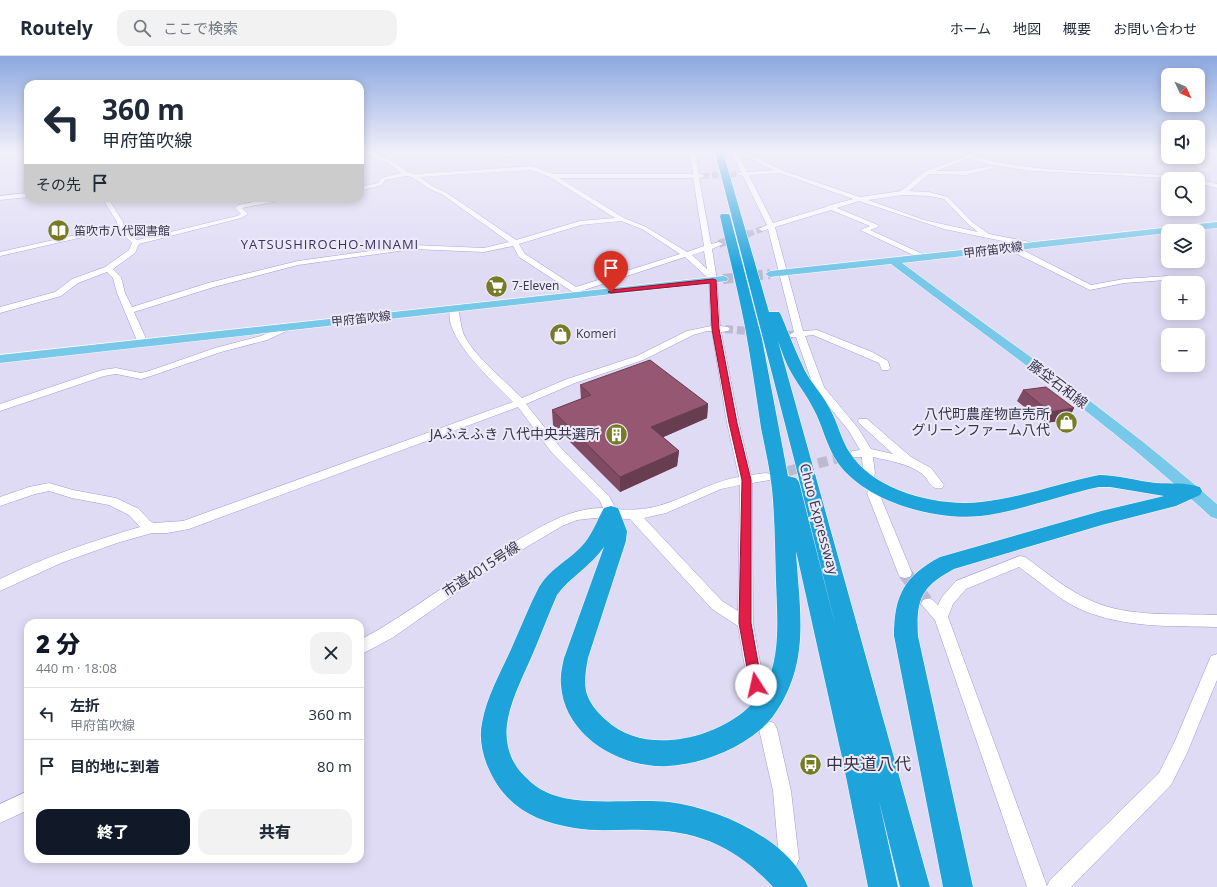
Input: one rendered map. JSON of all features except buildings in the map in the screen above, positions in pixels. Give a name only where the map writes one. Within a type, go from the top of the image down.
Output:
[{"type":"highway","name":"Chuo Expressway","points":[[719,191],[855,754],[883,887]]},
{"type":"highway","name":"Chuo Expressway","points":[[730,191],[806,470],[915,887]]},
{"type":"highway","points":[[750,261],[798,372],[822,409],[846,462],[862,477],[883,490],[906,500],[930,507],[954,510],[979,509],[1002,505],[1099,481],[1110,481],[1156,489],[1193,491]]},
{"type":"highway","points":[[623,514],[617,531],[616,541],[576,658],[573,678],[575,695],[582,712],[593,727],[604,735],[628,748],[648,752],[670,753],[692,750],[713,744],[734,734],[752,721],[768,702],[778,684],[784,664],[786,650],[789,614],[782,498],[752,327]]},
{"type":"highway","points":[[958,887],[906,636],[905,616],[910,596],[919,582],[932,570],[947,562],[1101,518],[1169,501],[1193,491]]},
{"type":"highway","points":[[623,514],[600,537],[591,549],[554,581],[548,591],[503,693],[496,717],[493,740],[499,761],[510,782],[528,798],[550,809],[579,815],[665,816],[701,823],[731,835],[758,852],[786,878],[793,887]]},
{"type":"main road","name":"甲府笛吹線","points":[[770,274],[1212,225]]},
{"type":"main road","name":"藤垈石和線","points":[[893,261],[953,308],[1064,388],[1144,449],[1217,513]]},
{"type":"main road","name":"甲府笛吹線","points":[[0,359],[454,309],[579,292],[716,279]]},
{"type":"street","points":[[438,191],[445,194],[514,243],[522,255],[579,292],[719,244]]},
{"type":"street","points":[[576,191],[622,219],[644,228],[687,255],[716,279]]},
{"type":"street","points":[[702,191],[708,248],[716,279],[733,423],[746,480],[745,623],[756,685]]},
{"type":"street","points":[[748,191],[767,228],[782,273],[797,335],[819,388],[854,430],[869,474]]},
{"type":"street","points":[[836,191],[946,228],[1032,245]]},
{"type":"street","points":[[767,228],[860,199],[903,193],[929,194],[946,198],[970,223],[988,237]]},
{"type":"street","points":[[0,198],[24,195]]},
{"type":"street","points":[[108,202],[120,222],[119,227]]},
{"type":"street","points":[[0,310],[58,294],[75,281],[108,269],[132,251],[136,243],[239,217],[245,214],[238,208],[240,206],[262,202]]},
{"type":"street","points":[[829,208],[876,226],[864,230],[924,258]]},
{"type":"street","points":[[129,311],[211,285],[298,263],[406,247],[422,246],[484,250],[514,243],[580,223],[622,219]]},
{"type":"street","points":[[1212,225],[1217,229]]},
{"type":"street","points":[[119,227],[136,243]]},
{"type":"street","points":[[0,254],[119,227]]},
{"type":"street","points":[[1012,248],[1090,288],[1124,281],[1161,278]]},
{"type":"street","points":[[108,269],[117,277],[121,293],[143,343]]},
{"type":"street","points":[[454,309],[455,321],[460,337],[472,353],[520,403],[556,450],[716,605],[745,623]]},
{"type":"street","points":[[0,408],[102,373],[116,371],[141,376],[153,374],[218,350],[264,338],[288,327]]},
{"type":"street","points":[[0,585],[53,559],[96,544],[152,528],[184,526],[520,403],[571,381],[640,358],[690,333],[707,328],[721,329]]},
{"type":"street","points":[[797,335],[814,332],[883,361],[885,368]]},
{"type":"street","points":[[863,421],[907,460],[927,470],[938,485]]},
{"type":"street","points":[[862,453],[907,460]]},
{"type":"street","name":"市道4015号線","points":[[364,646],[387,633],[493,560],[535,534],[557,523],[575,516],[623,514],[661,510],[717,486],[766,477]]},
{"type":"street","points":[[0,502],[33,490],[49,487],[72,494],[112,501],[134,512],[145,524],[152,528]]},
{"type":"street","points":[[873,493],[905,573]]},
{"type":"street","points":[[941,617],[947,601],[961,584],[1020,561],[1086,605],[1111,614],[1134,618],[1217,621]]},
{"type":"street","points":[[928,604],[941,617],[1037,887]]},
{"type":"street","points":[[1057,887],[1165,779],[1181,747],[1217,661]]},
{"type":"street","points":[[768,729],[782,791],[789,859]]},
{"type":"street","points":[[0,814],[24,802]]},
{"type":"tunnel","points":[[748,234],[762,229]]},
{"type":"tunnel","points":[[719,244],[750,233]]},
{"type":"tunnel","points":[[723,279],[770,274]]},
{"type":"tunnel","points":[[725,329],[794,335]]},
{"type":"tunnel","points":[[773,475],[850,455]]},
{"type":"tunnel","points":[[905,573],[928,604]]},
{"type":"place","name":"笛吹市八代図書館","points":[[58,231]]},
{"type":"place","name":"7-Eleven","points":[[497,286]]},
{"type":"place","name":"Komeri","points":[[560,334]]},
{"type":"place","name":"八代町農産物直売所 グリーンファーム八代","points":[[1066,422]]},
{"type":"place","name":"JAふえふき 八代中央共選所","points":[[616,434]]},
{"type":"place","name":"中央道八代","points":[[810,764]]},
{"type":"district","name":"YATSUSHIROCHO-MINAMI","points":[[330,244]]},
{"type":"route","points":[[611,292],[713,280],[716,329],[733,423],[746,480],[745,623],[756,685]]}]
